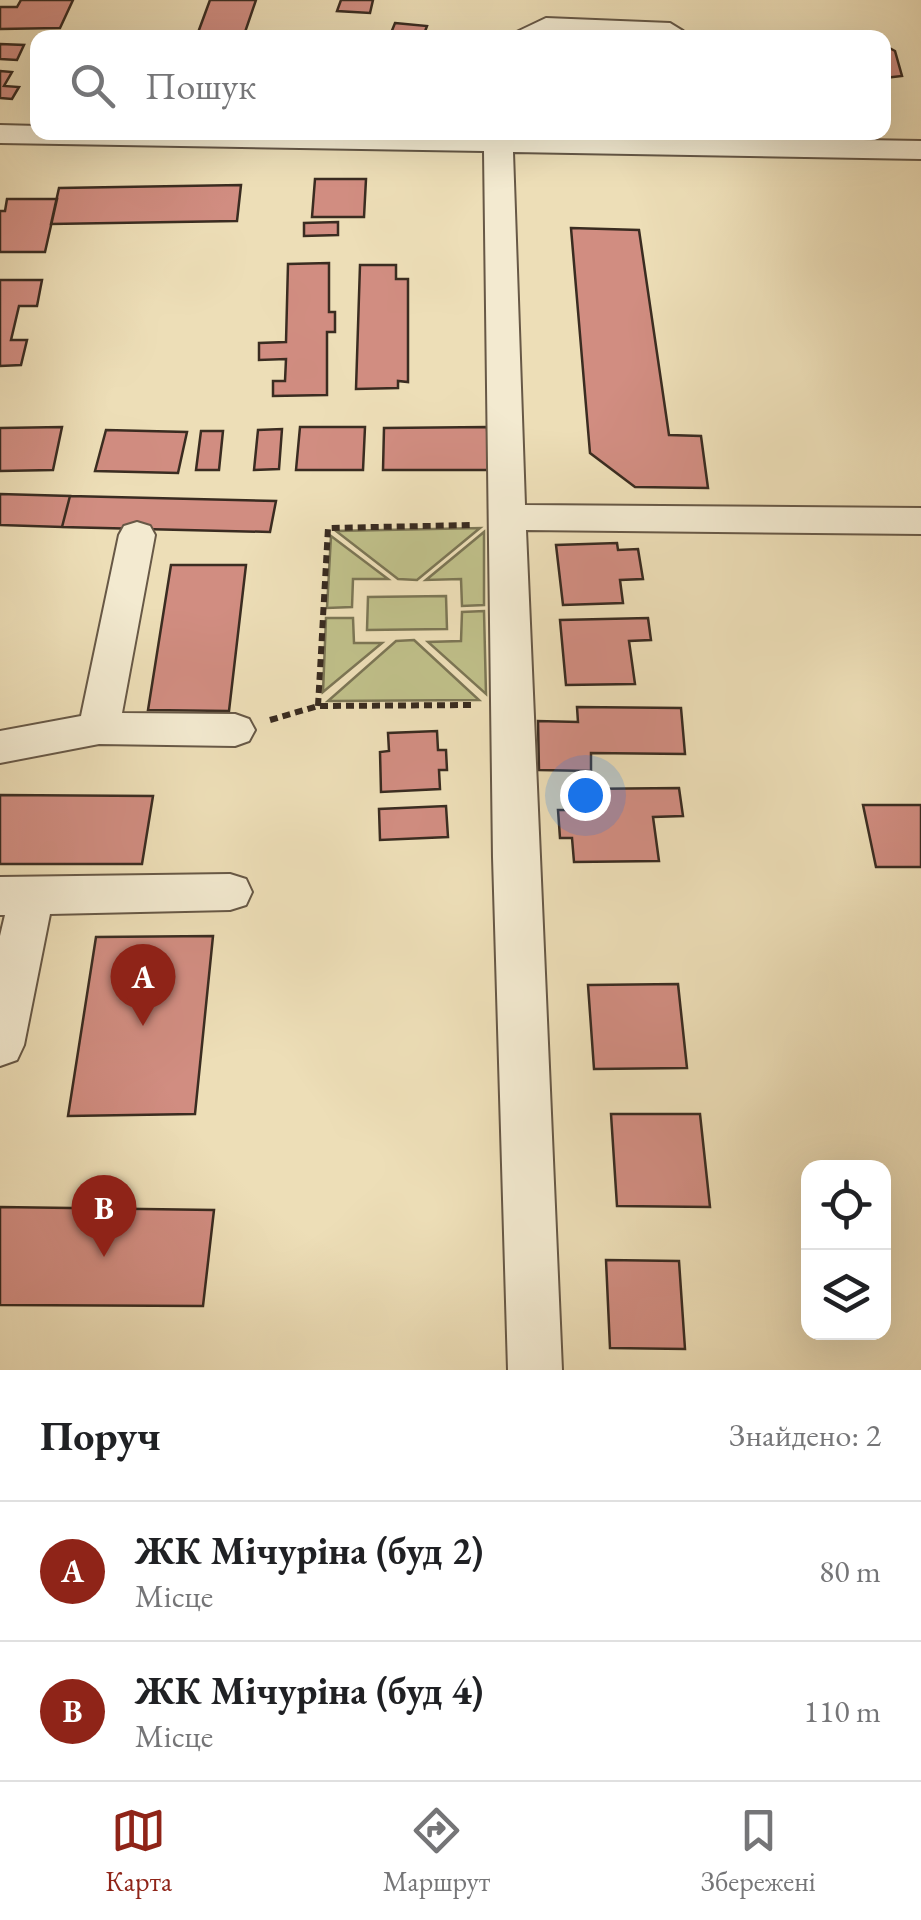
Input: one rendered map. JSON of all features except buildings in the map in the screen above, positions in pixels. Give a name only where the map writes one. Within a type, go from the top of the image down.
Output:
[{"type":"street","points":[[537,30],[546,26],[645,30]]},
{"type":"street","points":[[0,134],[30,134]]},
{"type":"street","points":[[476,140],[510,521],[512,704],[535,1370]]},
{"type":"street","points":[[516,140],[921,150]]},
{"type":"street","points":[[510,521],[921,522]]},
{"type":"street","points":[[99,728],[137,536]]},
{"type":"street","points":[[0,747],[99,728],[235,730]]},
{"type":"street","points":[[0,1045],[15,896],[230,892]]},
{"type":"path","points":[[318,706],[328,528],[510,521]]},
{"type":"path","points":[[235,730],[318,706],[512,704]]},
{"type":"green space","points":[[480,528],[417,580],[398,579],[336,531]]},
{"type":"green space","points":[[484,532],[484,605],[462,606],[461,579],[426,580]]},
{"type":"green space","points":[[331,536],[388,579],[353,579],[352,607],[327,608]]},
{"type":"green space","points":[[446,596],[447,629],[367,630],[368,597]]},
{"type":"green space","points":[[484,611],[486,694],[428,642],[461,641],[462,612]]},
{"type":"green space","points":[[326,618],[353,618],[354,643],[382,643],[323,692]]},
{"type":"green space","points":[[414,640],[479,700],[328,701],[396,641]]},
{"type":"place","name":"ЖК Мічуріна (буд 2)","points":[[143,1026]]},
{"type":"place","name":"ЖК Мічуріна (буд 4)","points":[[104,1257]]}]
